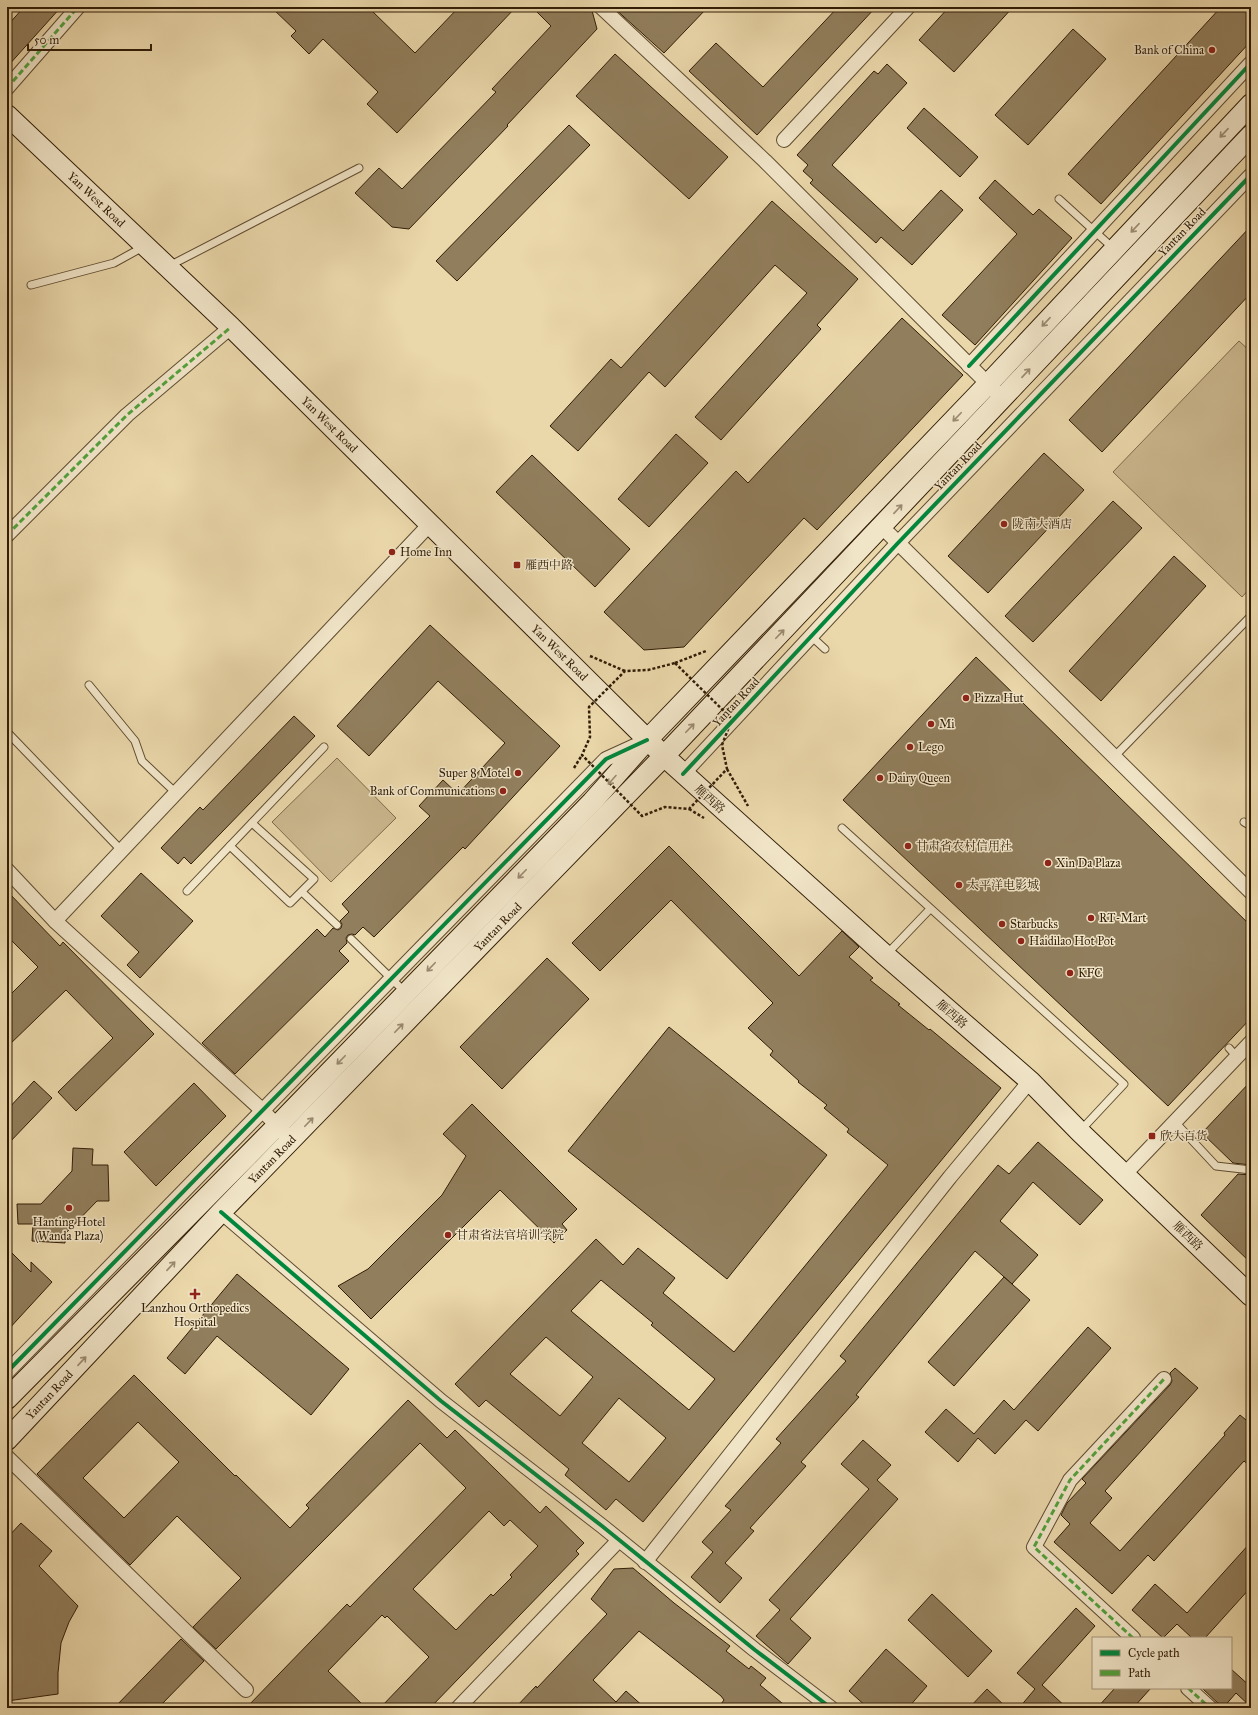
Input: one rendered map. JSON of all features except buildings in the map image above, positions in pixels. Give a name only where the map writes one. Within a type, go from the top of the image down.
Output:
[{"type":"main road","name":"Yantan Road","points":[[7,1440],[221,1212],[292,1140],[412,1000],[647,740],[988,384],[1251,104]]},
{"type":"main road","name":"Yan West Road","points":[[7,115],[231,328],[647,740]]},
{"type":"main road","name":"Yantan Road","points":[[7,1399],[277,1126],[412,1000],[664,756],[1251,135]]},
{"type":"main road","name":"雁西路","points":[[647,740],[885,956],[1030,1081],[1124,1175],[1251,1296]]},
{"type":"street","points":[[7,88],[78,7]]},
{"type":"street","points":[[601,7],[766,161],[1002,398]]},
{"type":"street","points":[[784,140],[908,7]]},
{"type":"street","points":[[969,366],[1251,63]]},
{"type":"street","name":"Yantan Road","points":[[683,774],[897,544],[1251,175]]},
{"type":"street","points":[[7,534],[127,415],[231,328]]},
{"type":"street","points":[[55,922],[430,524]]},
{"type":"street","points":[[882,527],[897,544],[1251,892]]},
{"type":"street","points":[[7,1372],[606,759],[647,740]]},
{"type":"street","points":[[7,870],[55,922],[263,1110],[292,1140]]},
{"type":"street","points":[[1124,1175],[1175,1122],[1233,1052],[1251,1042]]},
{"type":"street","points":[[645,1562],[950,1177],[1030,1081]]},
{"type":"street","points":[[221,1212],[441,1401],[831,1708]]},
{"type":"street","points":[[1132,1637],[1034,1547],[1070,1480],[1164,1379]]},
{"type":"street","points":[[7,1457],[246,1690]]},
{"type":"street","points":[[458,1708],[619,1540]]},
{"type":"street","points":[[1189,1689],[1210,1708]]},
{"type":"lane","points":[[167,267],[359,168]]},
{"type":"lane","points":[[1059,199],[1115,250]]},
{"type":"lane","points":[[31,284],[114,263],[145,246]]},
{"type":"lane","points":[[1114,758],[1251,616]]},
{"type":"lane","points":[[812,637],[825,649]]},
{"type":"lane","points":[[88,685],[135,741],[142,761],[176,794]]},
{"type":"lane","points":[[7,732],[122,851]]},
{"type":"lane","points":[[186,891],[324,747]]},
{"type":"lane","points":[[230,846],[290,903],[302,892],[314,879],[252,823]]},
{"type":"lane","points":[[842,828],[1124,1084],[1080,1132]]},
{"type":"lane","points":[[302,892],[337,925]]},
{"type":"lane","points":[[885,956],[930,909]]},
{"type":"lane","points":[[351,939],[412,1000]]},
{"type":"lane","points":[[1175,1122],[1216,1166],[1251,1170]]},
{"type":"path","points":[[674,663],[732,719],[722,745],[727,769],[689,809],[665,807],[642,816],[582,755],[590,737],[589,707],[625,671],[648,670],[674,663]]},
{"type":"shaded area","points":[[1239,341],[1251,352],[1251,587],[1242,597],[1113,472]]},
{"type":"shaded area","points":[[337,758],[396,818],[331,882],[272,822]]},
{"type":"marked path","points":[[7,88],[78,7]]},
{"type":"marked path","points":[[7,535],[127,415],[231,327]]},
{"type":"marked path","points":[[1132,1637],[1034,1547],[1070,1480],[1164,1379]]},
{"type":"marked path","points":[[1189,1689],[1210,1708]]},
{"type":"cycle path","points":[[969,366],[1251,63]]},
{"type":"cycle path","points":[[683,774],[897,544],[1251,175]]},
{"type":"cycle path","points":[[7,1372],[606,759],[647,740]]},
{"type":"cycle path","points":[[221,1212],[441,1401],[602,1526],[755,1650],[831,1708]]},
{"type":"place","name":"Bank of China","points":[[1212,50]]},
{"type":"place","name":"陇南大酒店","points":[[1004,524]]},
{"type":"place","name":"Home Inn","points":[[392,552]]},
{"type":"place","name":"雁西中路","points":[[517,565]]},
{"type":"place","name":"Pizza Hut","points":[[966,698]]},
{"type":"place","name":"Mi","points":[[931,724]]},
{"type":"place","name":"Lego","points":[[910,747]]},
{"type":"place","name":"Super 8 Motel","points":[[518,773]]},
{"type":"place","name":"Dairy Queen","points":[[880,778]]},
{"type":"place","name":"Bank of Communications","points":[[503,791]]},
{"type":"place","name":"甘肃省农村信用社","points":[[908,846]]},
{"type":"place","name":"Xin Da Plaza","points":[[1048,863]]},
{"type":"place","name":"太平洋电影城","points":[[959,885]]},
{"type":"place","name":"RT-Mart","points":[[1091,918]]},
{"type":"place","name":"Starbucks","points":[[1002,924]]},
{"type":"place","name":"Haidilao Hot Pot","points":[[1021,941]]},
{"type":"place","name":"KFC","points":[[1070,973]]},
{"type":"place","name":"欣大百货","points":[[1152,1136]]},
{"type":"place","name":"Hanting Hotel (Wanda Plaza)","points":[[69,1208]]},
{"type":"place","name":"甘肃省法官培训学院","points":[[448,1235]]},
{"type":"place","name":"Lanzhou Orthopedics Hospital","points":[[195,1294]]}]
